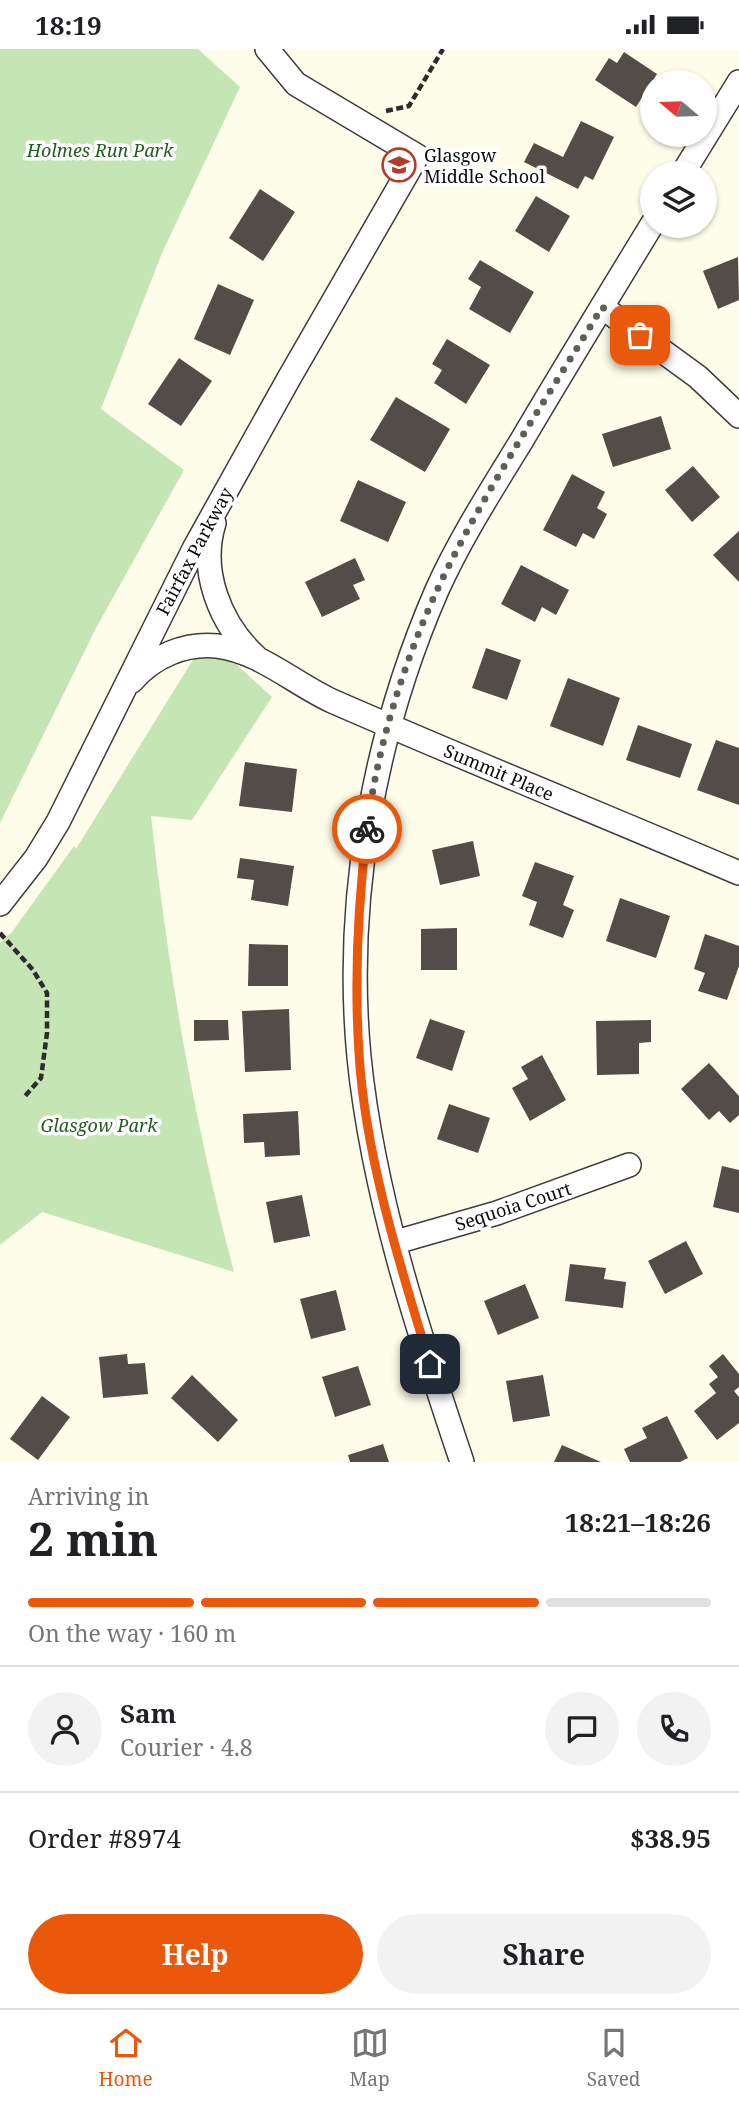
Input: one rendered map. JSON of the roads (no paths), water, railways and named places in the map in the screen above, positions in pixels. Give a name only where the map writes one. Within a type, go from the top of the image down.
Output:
[{"type":"street","name":"Fairfax Parkway","points":[[0,904],[36,858],[58,822],[120,694],[223,497],[417,156],[296,84],[267,49]]},
{"type":"street","points":[[690,161],[739,82]]},
{"type":"street","points":[[463,1462],[434,1376],[396,1242],[368,1119],[359,1055],[357,978],[359,897],[366,835],[389,725],[412,652],[439,587],[470,525],[644,238]]},
{"type":"street","points":[[602,307],[698,377],[739,416]]},
{"type":"street","name":"Summit Place","points":[[223,497],[210,541],[210,568],[216,597],[228,623],[244,645],[263,663]]},
{"type":"street","name":"Summit Place","points":[[120,694],[141,670],[171,652],[195,646],[218,646],[242,652],[328,699],[739,873]]},
{"type":"street","name":"Sequoia Court","points":[[396,1242],[497,1213],[629,1165]]},
{"type":"place","name":"Glasgow Middle School","points":[[399,165]]},
{"type":"park label","name":"Holmes Run Park","points":[[100,150]]},
{"type":"park label","name":"Glasgow Park","points":[[99,1125]]}]
